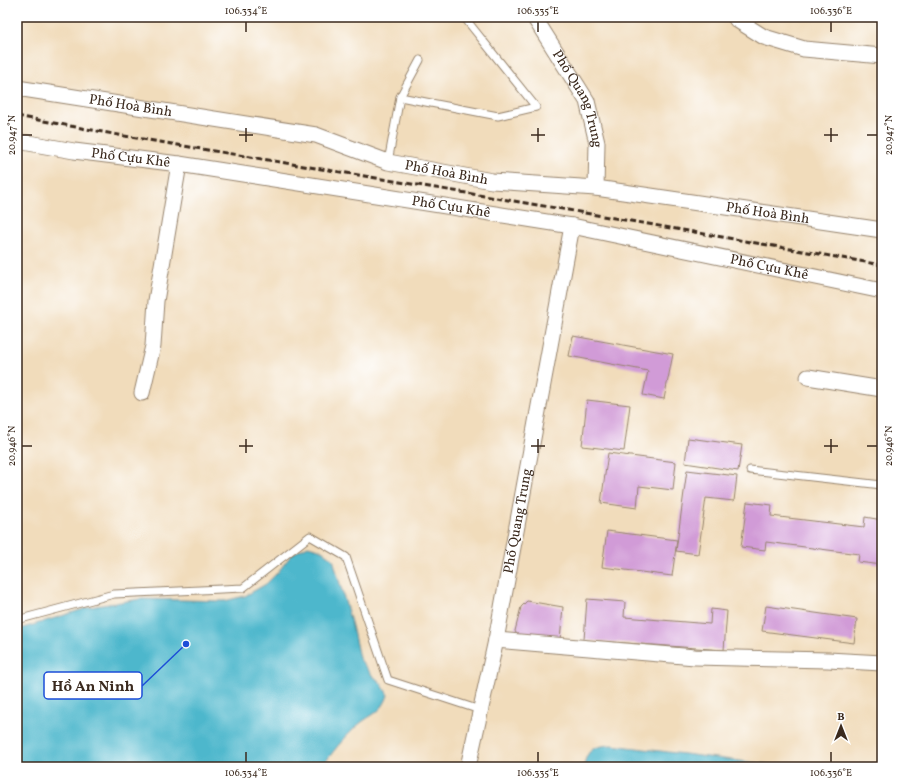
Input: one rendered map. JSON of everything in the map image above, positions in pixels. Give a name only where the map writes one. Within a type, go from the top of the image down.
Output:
[{"type":"street","name":"Phố Quang Trung","points":[[534,17],[587,101],[597,144],[596,188]]},
{"type":"street","points":[[736,18],[764,37],[804,49],[882,56]]},
{"type":"street","name":"Phố Hoà Bình","points":[[17,88],[316,135],[388,162],[492,181],[596,188],[882,230]]},
{"type":"street","name":"Phố Cựu Khê","points":[[17,141],[74,151],[179,164],[572,226],[882,291]]},
{"type":"street","points":[[142,393],[153,346],[156,301],[179,164]]},
{"type":"street","name":"Phố Quang Trung","points":[[468,767],[496,640],[572,226]]},
{"type":"street","points":[[808,377],[882,390]]},
{"type":"street","points":[[496,640],[695,657],[828,660],[882,663]]},
{"type":"lane","points":[[400,97],[498,116],[536,107],[464,17]]},
{"type":"lane","points":[[388,162],[400,97],[420,60]]},
{"type":"lane","points":[[750,470],[882,485]]},
{"type":"lane","points":[[17,620],[114,594],[243,588],[310,536],[346,557],[388,680],[480,710]]},
{"type":"water","points":[[308,546],[319,549],[333,559],[352,626],[359,658],[372,675],[381,683],[388,695],[379,710],[362,722],[343,740],[322,767],[17,767],[17,630],[90,607],[140,599],[224,601],[245,596],[266,584],[278,572],[292,554]]},
{"type":"water","points":[[612,745],[772,765],[777,767],[584,767],[589,752],[601,746]]},
{"type":"building","points":[[573,336],[673,354],[664,399],[643,395],[648,371],[569,356]]},
{"type":"building","points":[[587,400],[630,405],[624,451],[582,446]]},
{"type":"building","points":[[688,438],[742,445],[738,471],[685,463]]},
{"type":"building","points":[[608,453],[676,462],[673,490],[639,486],[637,508],[601,503]]},
{"type":"building","points":[[687,470],[737,476],[734,501],[706,498],[698,554],[676,551]]},
{"type":"building","points":[[747,502],[772,505],[771,516],[864,527],[865,517],[882,520],[882,565],[858,562],[859,554],[766,542],[765,550],[741,547]]},
{"type":"building","points":[[607,531],[677,540],[672,576],[602,567]]},
{"type":"building","points":[[587,599],[625,602],[624,617],[710,624],[711,609],[727,611],[724,650],[584,640]]},
{"type":"building","points":[[527,601],[563,607],[560,640],[517,635],[515,631],[521,607]]},
{"type":"building","points":[[766,606],[857,619],[854,643],[762,631]]},
{"type":"railway","points":[[17,116],[124,136],[568,210],[882,265]]},
{"type":"place","name":"Hồ An Ninh","points":[[186,644]]}]
